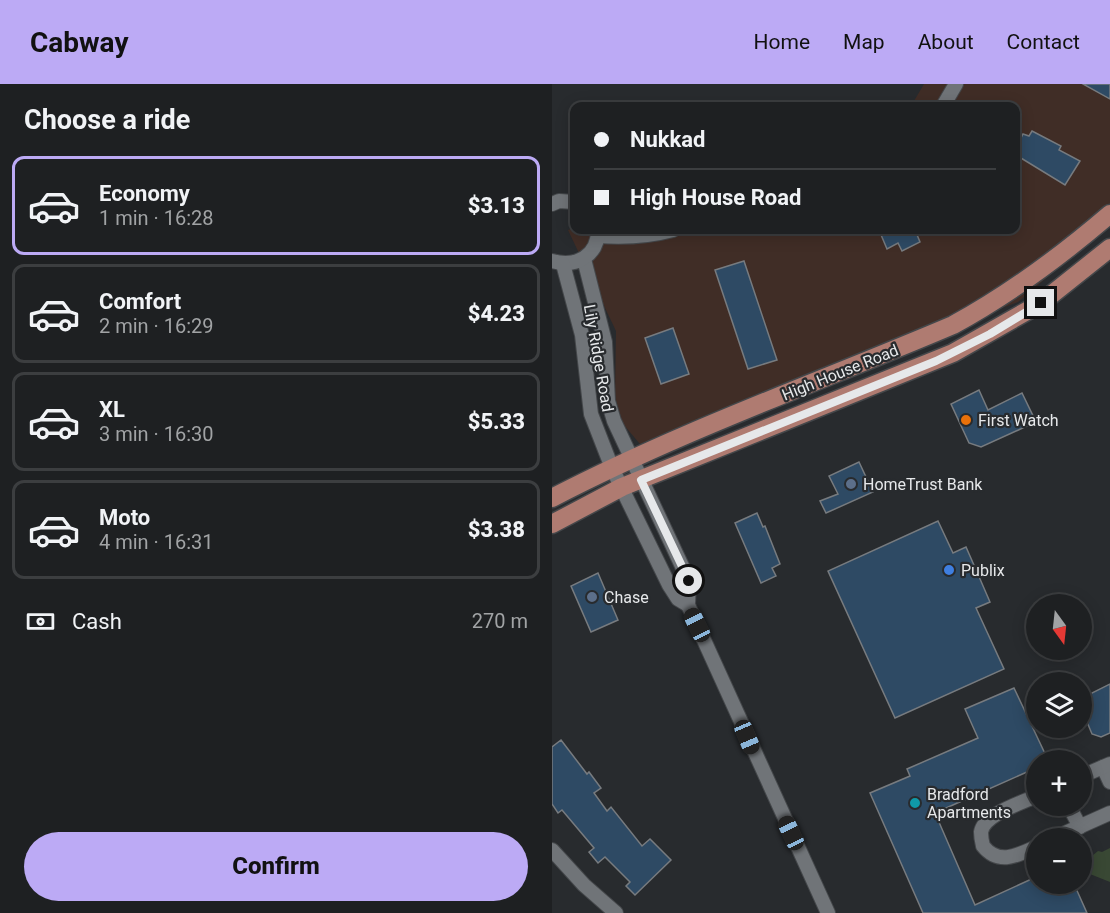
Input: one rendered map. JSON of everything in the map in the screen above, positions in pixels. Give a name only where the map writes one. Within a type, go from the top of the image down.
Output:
[{"type":"main road","name":"High House Road","points":[[552,498],[632,459],[953,325],[1027,280],[1071,248],[1110,214]]},
{"type":"main road","name":"High House Road","points":[[552,524],[622,488],[963,348],[1041,303],[1110,248]]},
{"type":"street","points":[[945,102],[956,84]]},
{"type":"street","points":[[552,204],[559,201],[570,202]]},
{"type":"street","points":[[558,263],[574,263],[584,259],[595,246],[598,234]]},
{"type":"street","points":[[604,234],[629,238],[658,234]]},
{"type":"street","name":"Lily Ridge Road","points":[[584,259],[605,342],[610,411],[689,581],[688,605]]},
{"type":"street","name":"Lily Ridge Road","points":[[558,263],[582,335],[591,414],[612,468],[669,585],[678,598],[688,605]]},
{"type":"street","points":[[688,605],[828,913]]},
{"type":"street","points":[[1092,772],[1107,765],[1110,782]]},
{"type":"street","points":[[1026,801],[991,817],[981,833],[983,846],[995,856],[1004,858],[1026,852]]},
{"type":"street","points":[[1075,816],[1080,827],[1110,813]]},
{"type":"street","points":[[552,850],[584,885],[616,913]]},
{"type":"shaded area","points":[[924,84],[1110,84],[1110,224],[1018,302],[640,444],[623,424],[615,397],[616,331],[568,230],[570,229],[570,234],[1020,234],[1020,102],[913,102]]},
{"type":"green space","points":[[1110,848],[1110,882],[1092,875],[1092,856],[1098,851],[1102,852]]},
{"type":"building","points":[[1083,84],[1110,84],[1110,99]]},
{"type":"building","points":[[1032,131],[1061,146],[1059,150],[1080,161],[1065,185],[1020,157],[1020,140],[1023,134],[1029,136]]},
{"type":"building","points":[[881,234],[917,234],[920,242],[902,251],[898,243],[887,249]]},
{"type":"building","points":[[744,261],[777,360],[748,369],[715,270]]},
{"type":"building","points":[[673,328],[689,374],[661,384],[645,338]]},
{"type":"building","points":[[979,390],[988,410],[1022,393],[1036,422],[981,447],[969,443],[951,404]]},
{"type":"building","name":"HomeTrust Bank","points":[[859,462],[873,492],[826,513],[820,501],[838,494],[829,476]]},
{"type":"building","points":[[757,513],[763,527],[765,526],[780,564],[772,568],[776,576],[761,583],[735,523]]},
{"type":"building","points":[[938,521],[953,553],[966,547],[990,602],[976,608],[1004,669],[895,718],[828,571]]},
{"type":"building","name":"Chase","points":[[598,573],[618,620],[591,632],[571,586]]},
{"type":"building","points":[[1110,684],[1110,733],[1101,737],[1092,734],[1092,693]]},
{"type":"building","name":"Bradford Apartments","points":[[1014,688],[1026,713],[1026,738],[1038,738],[1043,750],[1026,750],[1026,772],[935,813],[975,905],[1026,882],[1026,894],[1078,894],[1087,913],[923,913],[870,793],[910,776],[907,769],[978,738],[965,709]]},
{"type":"building","points":[[561,740],[601,788],[594,793],[607,811],[611,807],[642,846],[650,839],[671,860],[635,895],[626,886],[630,882],[605,857],[598,863],[589,852],[594,848],[562,810],[558,813],[552,804],[552,747]]},
{"type":"place","name":"First Watch","points":[[966,420]]},
{"type":"place","name":"HomeTrust Bank","points":[[851,484]]},
{"type":"place","name":"Publix","points":[[949,570]]},
{"type":"place","name":"Chase","points":[[592,597]]},
{"type":"place","name":"Bradford Apartments","points":[[915,803]]},
{"type":"route","points":[[689,581],[641,480],[936,361],[990,334],[1041,303]]}]
